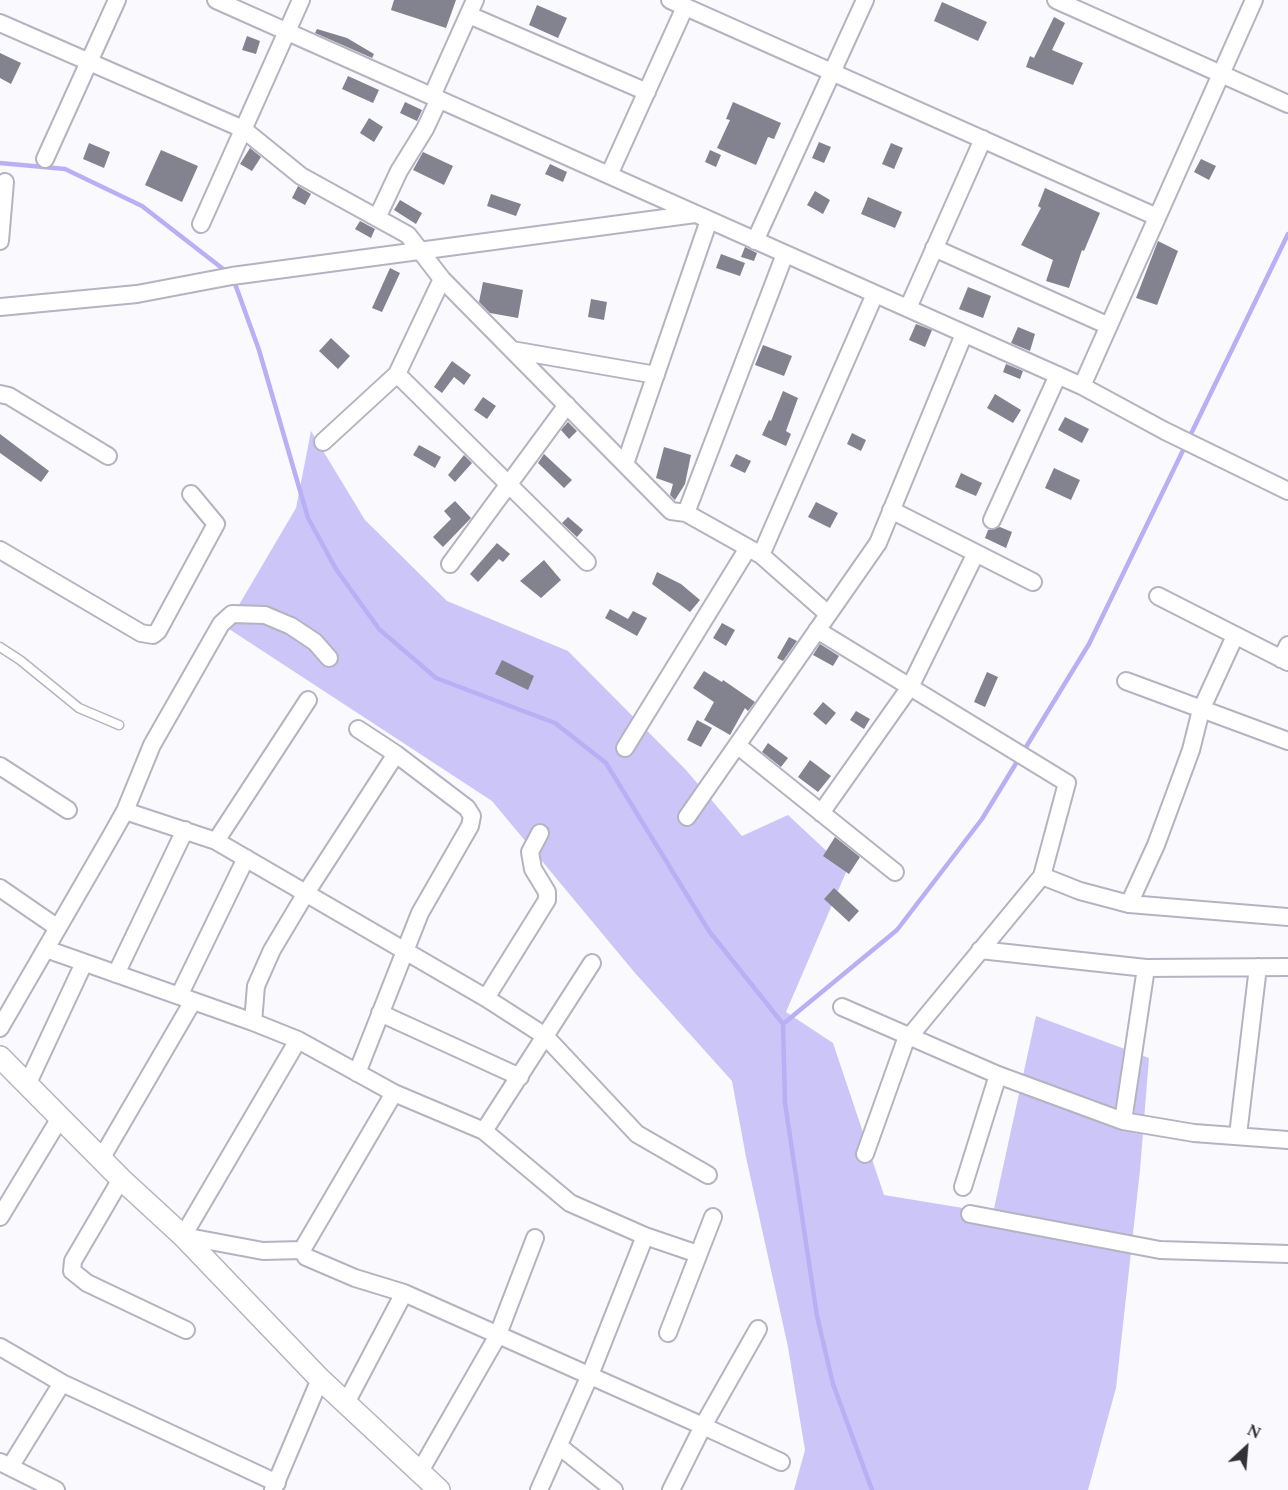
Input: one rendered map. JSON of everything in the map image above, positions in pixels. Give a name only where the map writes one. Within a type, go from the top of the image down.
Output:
[{"type":"street","points":[[45,159],[117,0]]},
{"type":"street","points":[[216,0],[1058,375],[1196,447],[1288,491]]},
{"type":"street","points":[[201,224],[301,0]]},
{"type":"street","points":[[755,240],[865,0]]},
{"type":"street","points":[[1056,0],[1288,104]]},
{"type":"street","points":[[1082,386],[1254,0]]},
{"type":"street","points":[[609,175],[647,93],[678,3],[1157,217]]},
{"type":"street","points":[[377,218],[399,171],[426,129],[472,7],[647,93]]},
{"type":"street","points":[[0,23],[243,129],[301,176],[408,235],[422,250],[442,279],[671,511],[686,513],[754,551],[828,614]]},
{"type":"street","points":[[908,308],[983,140]]},
{"type":"street","points":[[0,241],[5,182]]},
{"type":"street","points":[[0,307],[137,294],[232,276],[422,250],[702,217]]},
{"type":"street","points":[[626,464],[656,375],[702,217]]},
{"type":"street","points":[[934,248],[1108,326]]},
{"type":"street","points":[[686,513],[785,254]]},
{"type":"street","points":[[323,442],[397,374],[442,279]]},
{"type":"street","points":[[625,748],[754,551],[875,294]]},
{"type":"street","points":[[687,817],[878,543],[964,334]]},
{"type":"street","points":[[512,350],[656,375]]},
{"type":"street","points":[[397,374],[587,562]]},
{"type":"street","points":[[992,520],[1058,375]]},
{"type":"street","points":[[0,394],[9,396],[108,456]]},
{"type":"street","points":[[450,564],[567,405]]},
{"type":"street","points":[[0,550],[141,633],[153,635],[158,631],[216,524],[190,494]]},
{"type":"street","points":[[891,510],[1033,582]]},
{"type":"street","points":[[821,813],[910,687],[976,554]]},
{"type":"street","points":[[1158,596],[1235,636],[1286,655]]},
{"type":"street","points":[[0,1028],[125,811],[152,745],[221,624],[231,614],[265,615],[291,626],[315,642],[329,658]]},
{"type":"street","points":[[817,630],[1066,783],[1042,876],[908,1038],[865,1154]]},
{"type":"street","points":[[1129,904],[1156,846],[1187,760],[1201,710],[1235,636]]},
{"type":"street","points":[[1125,681],[1288,741]]},
{"type":"street","points":[[216,841],[308,700]]},
{"type":"street","points":[[357,1073],[420,913],[470,826],[472,816],[467,808],[396,754],[358,729]]},
{"type":"street","points":[[736,746],[895,872]]},
{"type":"street","points":[[253,1022],[256,986],[272,950],[396,754]]},
{"type":"street","points":[[0,766],[68,810]]},
{"type":"street","points":[[125,811],[216,841],[486,998],[545,1036],[637,1134],[708,1175]]},
{"type":"street","points":[[116,974],[185,830]]},
{"type":"street","points":[[486,998],[547,900],[547,892],[533,869],[530,852],[540,833]]},
{"type":"street","points":[[101,1159],[186,998],[246,858]]},
{"type":"street","points":[[1042,876],[1080,891],[1129,904],[1288,917]]},
{"type":"street","points":[[0,888],[58,928]]},
{"type":"street","points":[[45,949],[298,1040],[394,1093],[484,1131],[570,1203],[645,1236],[698,1254]]},
{"type":"street","points":[[980,950],[1146,968],[1288,967]]},
{"type":"street","points":[[27,1085],[84,963]]},
{"type":"street","points":[[484,1131],[592,963]]},
{"type":"street","points":[[1238,1135],[1258,967]]},
{"type":"street","points":[[1123,1121],[1146,968]]},
{"type":"street","points":[[842,1007],[908,1038],[998,1075],[1123,1121],[1194,1133],[1288,1140]]},
{"type":"street","points":[[380,1013],[520,1077]]},
{"type":"street","points":[[183,1236],[298,1040]]},
{"type":"street","points":[[0,1057],[121,1179],[183,1236],[320,1379],[439,1490]]},
{"type":"street","points":[[963,1187],[998,1075]]},
{"type":"street","points":[[302,1250],[394,1093]]},
{"type":"street","points":[[0,1217],[60,1118]]},
{"type":"street","points":[[121,1179],[73,1261],[72,1271],[87,1283],[186,1330]]},
{"type":"street","points":[[969,1214],[1160,1250],[1288,1254]]},
{"type":"street","points":[[668,1333],[713,1217]]},
{"type":"street","points":[[183,1236],[263,1251],[302,1250]]},
{"type":"street","points":[[539,1490],[590,1376],[645,1236]]},
{"type":"street","points":[[419,1473],[497,1337],[535,1238]]},
{"type":"street","points":[[302,1250],[306,1257],[355,1278],[404,1293],[497,1337],[781,1462]]},
{"type":"street","points":[[346,1403],[404,1293]]},
{"type":"street","points":[[671,1490],[703,1426],[758,1329]]},
{"type":"street","points":[[0,1347],[62,1383],[275,1487],[320,1379]]},
{"type":"street","points":[[56,1490],[5,1465],[62,1383]]},
{"type":"street","points":[[559,1446],[614,1490]]},
{"type":"lane","points":[[0,646],[79,708],[119,725]]},
{"type":"shaded area","points":[[311,431],[365,520],[447,601],[568,651],[686,770],[742,836],[788,815],[847,870],[786,1012],[833,1043],[884,1195],[993,1213],[1036,1016],[1149,1058],[1140,1170],[1116,1388],[1088,1490],[794,1490],[805,1450],[788,1347],[746,1157],[732,1081],[635,973],[492,801],[226,627],[296,508]]},
{"type":"building","points":[[394,0],[456,0],[446,28],[391,10]]},
{"type":"building","points":[[942,2],[987,22],[978,41],[934,21]]},
{"type":"building","points":[[537,5],[567,18],[558,38],[529,25]]},
{"type":"building","points":[[1054,17],[1065,23],[1052,50],[1083,63],[1073,85],[1026,67],[1030,56],[1034,58]]},
{"type":"building","points":[[317,29],[347,38],[374,54],[372,58],[315,33]]},
{"type":"building","points":[[247,36],[260,41],[256,54],[242,50]]},
{"type":"building","points":[[0,53],[21,63],[11,84],[0,78]]},
{"type":"building","points":[[348,76],[379,90],[373,103],[342,89]]},
{"type":"building","points":[[405,102],[422,110],[417,121],[400,113]]},
{"type":"building","points":[[733,102],[781,123],[774,139],[768,137],[756,165],[717,148],[730,120],[726,119]]},
{"type":"building","points":[[369,118],[383,127],[374,142],[360,133]]},
{"type":"building","points":[[819,142],[831,147],[824,163],[812,158]]},
{"type":"building","points":[[89,143],[110,152],[104,168],[83,159]]},
{"type":"building","points":[[891,143],[903,148],[894,169],[882,164]]},
{"type":"building","points":[[250,148],[261,157],[252,171],[240,164]]},
{"type":"building","points":[[161,150],[198,166],[182,202],[145,185]]},
{"type":"building","points":[[710,150],[721,155],[716,167],[705,162]]},
{"type":"building","points":[[423,152],[453,166],[444,185],[413,170]]},
{"type":"building","points":[[1201,159],[1216,166],[1209,180],[1194,172]]},
{"type":"building","points":[[550,164],[567,172],[563,182],[545,174]]},
{"type":"building","points":[[298,186],[311,194],[305,205],[292,198]]},
{"type":"building","points":[[1045,188],[1100,213],[1084,251],[1082,250],[1069,288],[1046,281],[1053,260],[1021,245],[1041,208],[1038,206]]},
{"type":"building","points":[[815,191],[830,200],[823,214],[807,205]]},
{"type":"building","points":[[491,194],[521,204],[516,216],[487,206]]},
{"type":"building","points":[[868,197],[902,212],[895,228],[861,214]]},
{"type":"building","points":[[400,200],[422,213],[416,224],[394,210]]},
{"type":"building","points":[[360,221],[375,229],[371,238],[355,229]]},
{"type":"building","points":[[1158,241],[1178,251],[1157,305],[1136,298]]},
{"type":"building","points":[[745,247],[757,253],[754,261],[741,257]]},
{"type":"building","points":[[721,254],[745,263],[740,276],[716,268]]},
{"type":"building","points":[[390,268],[400,273],[382,312],[372,308]]},
{"type":"building","points":[[483,282],[523,290],[518,318],[490,313],[479,302]]},
{"type":"building","points":[[968,287],[991,296],[983,318],[959,309]]},
{"type":"building","points":[[591,299],[607,302],[604,320],[588,317]]},
{"type":"building","points":[[916,324],[932,330],[925,347],[909,340]]},
{"type":"building","points":[[1018,327],[1035,334],[1030,351],[1011,343]]},
{"type":"building","points":[[331,338],[350,356],[338,369],[319,351]]},
{"type":"building","points":[[763,345],[792,356],[784,376],[755,365]]},
{"type":"building","points":[[452,361],[471,375],[464,385],[454,377],[442,393],[434,387]]},
{"type":"building","points":[[1006,364],[1023,371],[1020,379],[1003,372]]},
{"type":"building","points":[[783,391],[798,398],[786,431],[791,434],[786,446],[762,435],[769,420],[771,421]]},
{"type":"building","points":[[995,394],[1021,410],[1013,423],[987,408]]},
{"type":"building","points":[[483,397],[496,406],[487,419],[474,410]]},
{"type":"building","points":[[1065,417],[1089,429],[1082,443],[1058,430]]},
{"type":"building","points":[[568,422],[577,431],[569,439],[561,430]]},
{"type":"building","points":[[852,433],[866,440],[861,451],[847,444]]},
{"type":"building","points":[[0,434],[49,471],[41,482],[0,453]]},
{"type":"building","points":[[419,445],[441,457],[435,468],[413,455]]},
{"type":"building","points":[[664,447],[691,455],[685,484],[675,500],[670,495],[673,484],[656,478]]},
{"type":"building","points":[[544,454],[572,480],[564,488],[538,463]]},
{"type":"building","points":[[736,454],[751,461],[745,473],[730,466]]},
{"type":"building","points":[[464,455],[472,463],[455,482],[448,475]]},
{"type":"building","points":[[1054,468],[1080,480],[1071,500],[1045,488]]},
{"type":"building","points":[[961,473],[982,483],[976,496],[955,487]]},
{"type":"building","points":[[455,501],[471,518],[443,547],[433,537],[451,519],[444,511]]},
{"type":"building","points":[[816,502],[838,513],[830,528],[808,517]]},
{"type":"building","points":[[568,517],[583,530],[577,537],[562,523]]},
{"type":"building","points":[[1000,527],[1012,532],[1006,548],[985,538],[988,530]]},
{"type":"building","points":[[497,543],[510,554],[503,562],[499,559],[478,582],[470,574]]},
{"type":"building","points":[[544,560],[561,580],[541,598],[520,581]]},
{"type":"building","points":[[657,572],[681,584],[700,600],[690,612],[652,584]]},
{"type":"building","points":[[610,609],[628,619],[633,611],[647,618],[637,636],[605,618]]},
{"type":"building","points":[[722,623],[735,630],[726,646],[713,638]]},
{"type":"building","points":[[789,637],[797,641],[783,661],[777,658]]},
{"type":"building","points":[[820,644],[839,656],[833,666],[813,655]]},
{"type":"building","points":[[502,660],[534,676],[528,690],[495,674]]},
{"type":"building","points":[[704,671],[722,682],[723,680],[755,702],[748,711],[745,708],[730,735],[704,720],[714,702],[693,688]]},
{"type":"building","points":[[987,672],[998,677],[985,707],[974,702]]},
{"type":"building","points":[[823,702],[836,713],[826,725],[813,714]]},
{"type":"building","points":[[856,711],[870,719],[864,729],[850,720]]},
{"type":"building","points":[[697,720],[712,728],[701,747],[687,740]]},
{"type":"building","points":[[768,743],[788,758],[781,767],[762,752]]},
{"type":"building","points":[[810,760],[831,776],[818,792],[798,777]]},
{"type":"building","points":[[835,837],[860,857],[849,874],[823,856]]},
{"type":"building","points":[[834,888],[859,911],[849,922],[824,899]]},
{"type":"waterway","points":[[0,163],[65,169],[142,206],[227,272]]},
{"type":"waterway","points":[[783,1024],[897,930],[982,819],[1089,644],[1288,234]]},
{"type":"waterway","points":[[234,281],[259,350],[308,518],[336,569],[379,629],[436,678],[555,723],[606,763],[709,931],[783,1024],[785,1103],[817,1316],[833,1384],[872,1490]]}]
